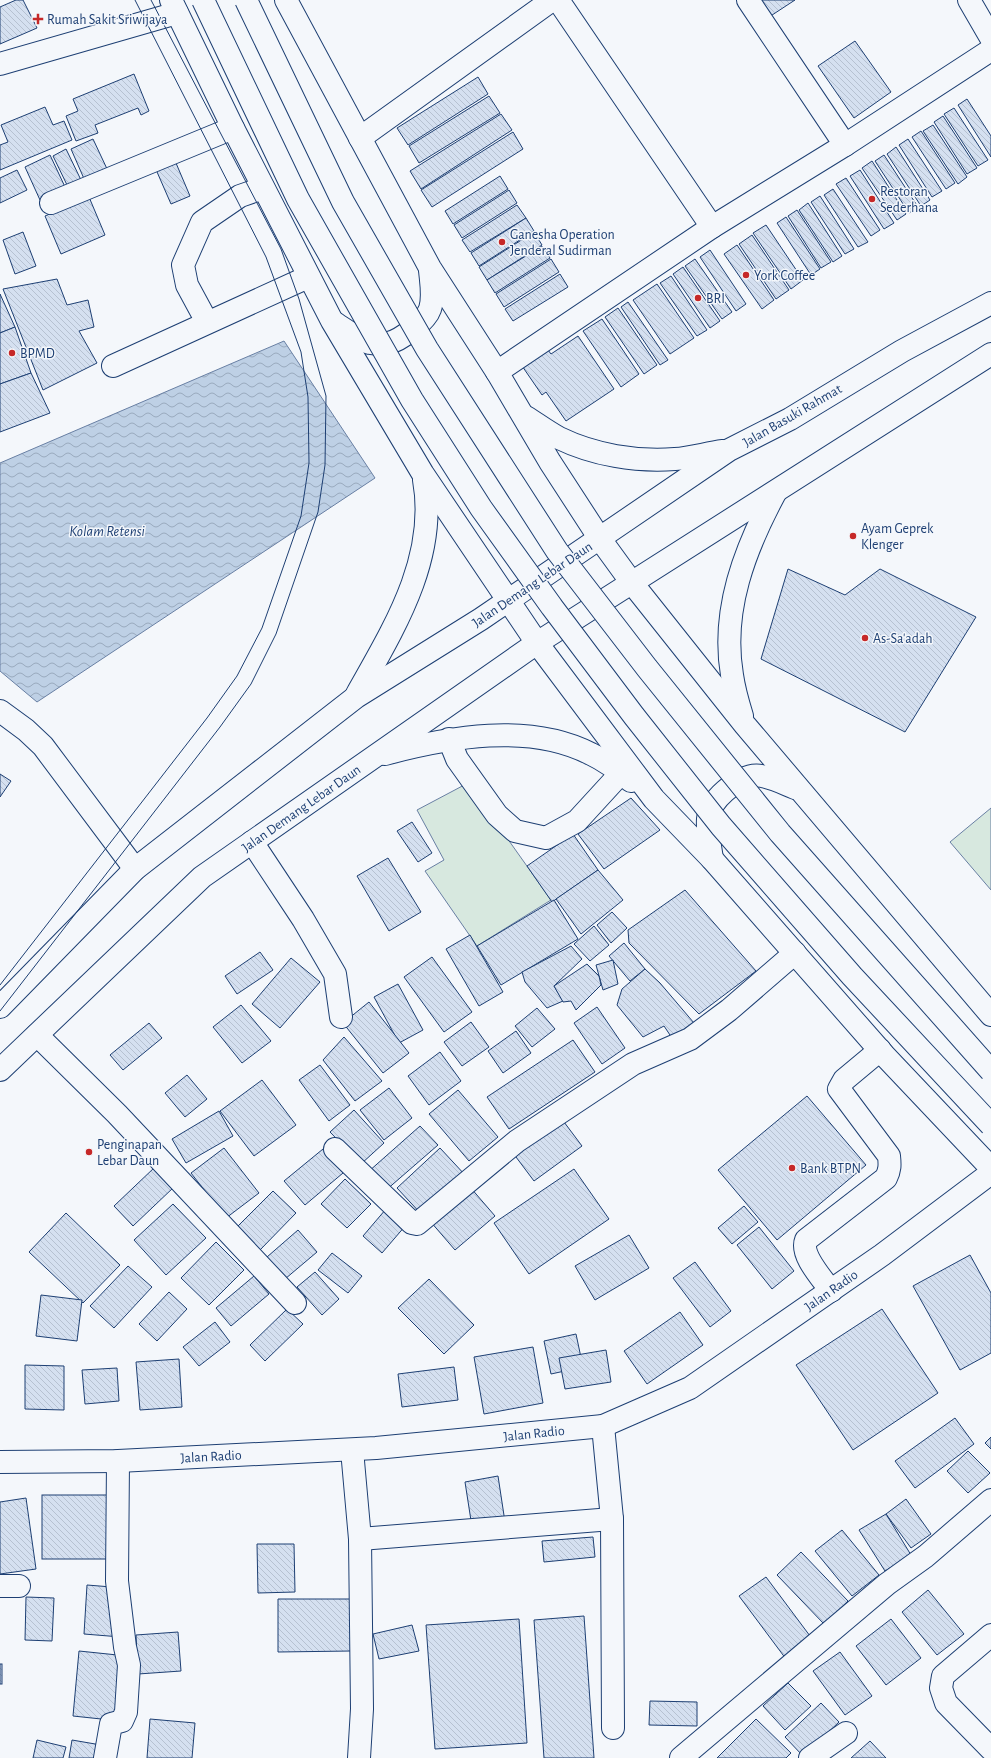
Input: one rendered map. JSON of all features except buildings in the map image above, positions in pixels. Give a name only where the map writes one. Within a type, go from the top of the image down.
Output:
[{"type":"main road","points":[[203,0],[298,199],[412,400],[481,508],[552,607],[629,710],[721,826],[852,976],[991,1125]]},
{"type":"main road","points":[[246,0],[343,202],[427,348],[557,551],[647,668],[780,833],[991,1071]]},
{"type":"main road","points":[[286,0],[430,268],[497,372],[550,462],[600,539],[632,583],[745,725],[991,1015]]},
{"type":"main road","points":[[360,138],[552,0]]},
{"type":"main road","points":[[558,0],[712,227]]},
{"type":"main road","points":[[748,0],[845,145]]},
{"type":"main road","points":[[971,1],[991,38]]},
{"type":"main road","points":[[0,64],[174,7],[308,277],[332,321],[423,474],[537,643],[654,799]]},
{"type":"main road","points":[[497,372],[712,227],[845,145],[991,50]]},
{"type":"main road","points":[[51,203],[233,128]]},
{"type":"main road","points":[[207,322],[187,284],[183,265],[202,222],[240,196],[263,188]]},
{"type":"main road","points":[[332,321],[363,340],[378,344],[390,343],[406,334],[425,319],[430,310],[432,302],[430,268]]},
{"type":"main road","points":[[113,366],[308,277]]},
{"type":"main road","name":"Jalan Basuki Rahmat","points":[[600,539],[729,450],[790,420],[902,351],[991,303]]},
{"type":"main road","points":[[632,583],[991,354]]},
{"type":"main road","points":[[521,414],[558,438],[585,449],[616,456],[644,459],[675,459],[729,450]]},
{"type":"main road","points":[[356,696],[390,636],[407,601],[416,574],[426,537],[428,515],[428,499],[423,474]]},
{"type":"main road","points":[[745,725],[732,675],[729,654],[733,601],[746,552],[775,492]]},
{"type":"main road","name":"Jalan Demang Lebar Daun","points":[[0,1007],[135,869],[356,696],[508,601],[600,539]]},
{"type":"main road","name":"Jalan Demang Lebar Daun","points":[[0,1070],[202,877],[537,643],[632,583]]},
{"type":"main road","points":[[0,711],[26,730],[43,746],[135,869]]},
{"type":"main road","points":[[372,757],[449,739],[517,736],[547,740],[576,747],[609,764],[654,799],[712,858],[880,1050],[991,1168]]},
{"type":"main road","points":[[449,739],[457,759],[497,815],[515,831],[546,838],[577,821],[621,773]]},
{"type":"main road","points":[[712,858],[708,830],[708,817],[712,806],[720,795],[736,782],[746,776],[768,777],[799,790]]},
{"type":"main road","points":[[252,842],[303,919],[335,974],[341,1016]]},
{"type":"main road","points":[[335,1148],[412,1223],[417,1224],[517,1141],[633,1064],[690,1039],[729,1010],[795,953]]},
{"type":"main road","points":[[37,1035],[117,1114],[294,1303]]},
{"type":"main road","points":[[830,1291],[805,1252],[805,1243],[806,1240],[886,1178],[889,1172],[889,1156],[839,1089],[844,1080],[880,1050]]},
{"type":"main road","name":"Jalan Radio","points":[[0,1462],[118,1461],[352,1450],[603,1426],[690,1388],[882,1255],[991,1173]]},
{"type":"main road","points":[[603,1426],[612,1519],[613,1728]]},
{"type":"main road","points":[[352,1450],[360,1539],[362,1709],[359,1758]]},
{"type":"main road","points":[[105,1758],[111,1724],[122,1721],[126,1712],[129,1665],[125,1647],[118,1581],[118,1461]]},
{"type":"main road","points":[[681,1758],[887,1584],[926,1556],[991,1500]]},
{"type":"main road","points":[[360,1539],[612,1519]]},
{"type":"main road","points":[[991,1635],[943,1676],[941,1688],[946,1703],[991,1749]]},
{"type":"main road","points":[[810,1758],[846,1733]]},
{"type":"shaded area","points":[[468,783],[551,900],[477,946],[425,871],[444,860],[417,810]]},
{"type":"shaded area","points":[[991,808],[991,890],[950,842]]},
{"type":"water","name":"Kolam Retensi","points":[[284,341],[375,478],[37,702],[0,671],[0,463]]},
{"type":"tram line","points":[[0,985],[207,718],[237,676],[262,628],[301,516],[309,463],[308,397],[301,352],[266,257],[135,0]]},
{"type":"tram line","points":[[0,1011],[220,727],[251,684],[276,634],[318,512],[325,465],[326,396],[299,299],[281,249],[151,0]]},
{"type":"place","name":"Rumah Sakit Sriwijaya","points":[[38,19]]},
{"type":"place","name":"Restoran Sederhana","points":[[872,199]]},
{"type":"place","name":"Ganesha Operation Jenderal Sudirman","points":[[502,242]]},
{"type":"place","name":"York Coffee","points":[[746,275]]},
{"type":"place","name":"BRI","points":[[698,298]]},
{"type":"place","name":"BPMD","points":[[12,353]]},
{"type":"place","name":"Ayam Geprek Klenger","points":[[853,536]]},
{"type":"place","name":"As-Sa'adah","points":[[865,638]]},
{"type":"place","name":"Penginapan Lebar Daun","points":[[89,1152]]},
{"type":"place","name":"Bank BTPN","points":[[792,1168]]}]
